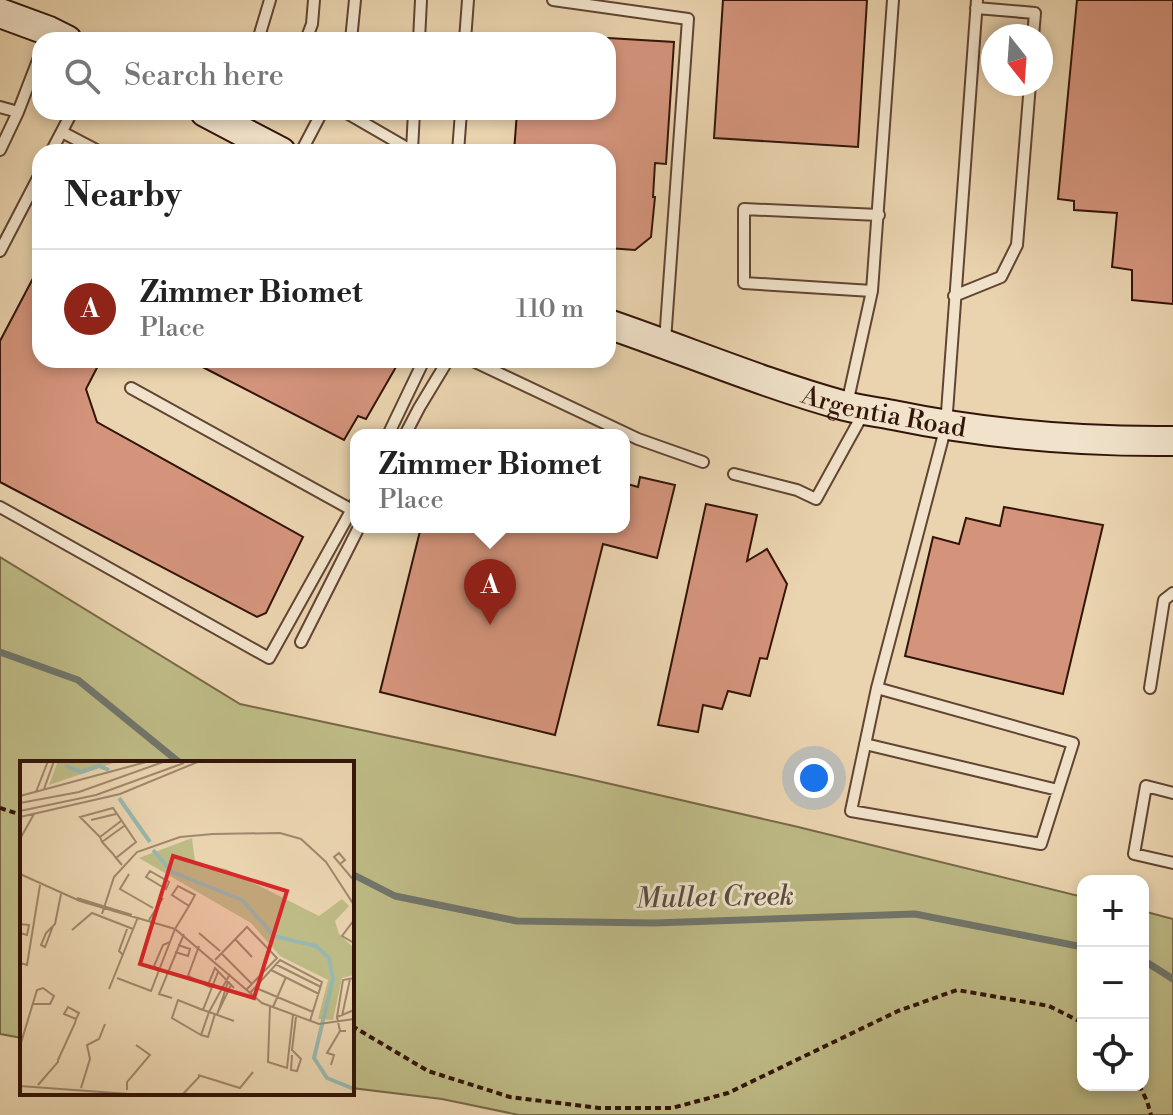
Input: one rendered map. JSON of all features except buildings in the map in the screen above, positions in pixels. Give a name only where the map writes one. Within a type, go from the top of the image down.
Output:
[{"type":"street","points":[[0,13],[33,32]]},
{"type":"street","points":[[220,120],[266,144]]},
{"type":"street","name":"Argentia Road","points":[[616,327],[736,371],[856,408],[946,426],[1021,435],[1124,442],[1173,441]]},
{"type":"lane","points":[[260,32],[270,0]]},
{"type":"lane","points":[[309,32],[314,0]]},
{"type":"lane","points":[[352,32],[355,0]]},
{"type":"lane","points":[[419,32],[421,0]]},
{"type":"lane","points":[[466,32],[468,0]]},
{"type":"lane","points":[[553,0],[688,19],[665,343]]},
{"type":"lane","points":[[734,474],[797,490],[816,499],[856,408],[879,215],[880,160],[893,0]]},
{"type":"lane","points":[[877,688],[1073,743],[1041,844],[851,811],[877,688],[946,426],[976,4],[1035,13],[1034,24]]},
{"type":"lane","points":[[0,150],[32,82]]},
{"type":"lane","points":[[954,296],[1001,277],[1017,245],[1029,96]]},
{"type":"lane","points":[[0,107],[18,112]]},
{"type":"lane","points":[[55,144],[68,120]]},
{"type":"lane","points":[[305,144],[318,120]]},
{"type":"lane","points":[[359,120],[401,144]]},
{"type":"lane","points":[[413,144],[414,120]]},
{"type":"lane","points":[[459,144],[460,120]]},
{"type":"lane","points":[[62,132],[85,144]]},
{"type":"lane","points":[[0,251],[32,189]]},
{"type":"lane","points":[[872,291],[744,283],[744,209],[879,215]]},
{"type":"lane","points":[[391,429],[420,368]]},
{"type":"lane","points":[[408,429],[443,368]]},
{"type":"lane","points":[[488,368],[617,429]]},
{"type":"lane","points":[[131,388],[350,504]]},
{"type":"lane","points":[[630,435],[703,462]]},
{"type":"lane","points":[[0,507],[269,658],[350,513]]},
{"type":"lane","points":[[301,642],[356,533]]},
{"type":"lane","points":[[1150,688],[1164,600],[1173,593]]},
{"type":"lane","points":[[865,744],[1058,790]]},
{"type":"lane","points":[[1173,793],[1146,786],[1134,854],[1173,863]]},
{"type":"path","points":[[0,808],[20,814]]},
{"type":"path","points":[[354,1027],[428,1071],[510,1097],[599,1108],[672,1108],[728,1093],[898,1011],[957,990],[1049,1006],[1077,1020]]},
{"type":"path","points":[[1142,1091],[1151,1115]]},
{"type":"shaded area","points":[[0,557],[240,704],[576,776],[1077,896],[1077,1091],[1149,1091],[1149,913],[1173,919],[1173,1115],[519,1115],[442,1099],[354,1088],[354,761],[20,761],[20,1038],[0,1034]]},
{"type":"waterway","name":"Mullet Creek","points":[[0,652],[78,680],[178,761]]},
{"type":"waterway","name":"Mullet Creek","points":[[354,875],[395,896],[517,921],[654,923],[915,914],[1077,946]]},
{"type":"waterway","name":"Mullet Creek","points":[[1149,964],[1173,979]]},
{"type":"place","name":"Zimmer Biomet","points":[[490,625]]}]
